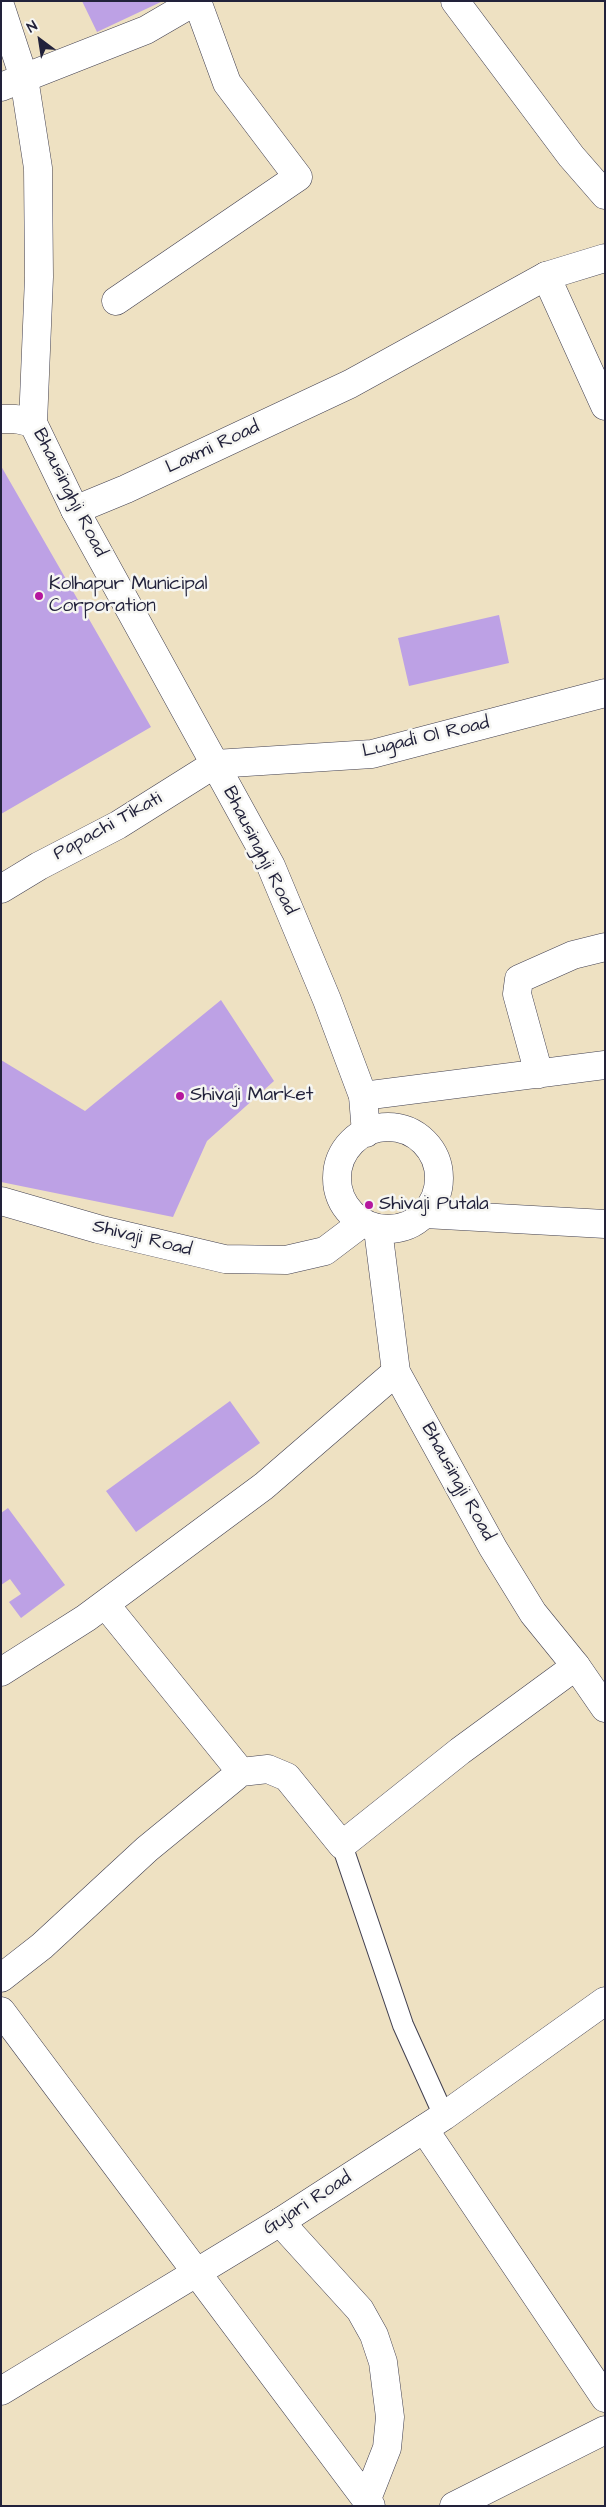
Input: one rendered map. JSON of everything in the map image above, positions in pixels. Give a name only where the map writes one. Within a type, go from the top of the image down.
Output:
[{"type":"main road","points":[[13,82],[146,30],[196,1],[227,83],[298,177],[116,301]]},
{"type":"main road","points":[[456,1],[570,156],[605,195]]},
{"type":"main road","name":"Bhausinghji Road","points":[[1,8],[13,82],[38,168],[39,278],[33,423],[75,510],[271,866],[328,1000],[363,1096],[366,1133]]},
{"type":"main road","name":"Laxmi Road","points":[[75,510],[126,489],[350,384],[546,276],[605,258]]},
{"type":"main road","points":[[546,276],[605,406]]},
{"type":"main road","points":[[1,419],[16,419],[33,423]]},
{"type":"main road","name":"Lugadi Ol Road","points":[[214,764],[372,754],[605,693]]},
{"type":"main road","name":"Papachi Tikati","points":[[1,889],[39,866],[118,824],[214,764]]},
{"type":"main road","points":[[539,1074],[517,994],[518,979],[573,954],[605,947]]},
{"type":"main road","points":[[363,1096],[605,1065]]},
{"type":"main road","points":[[390,1127],[407,1130],[421,1139],[432,1152],[438,1167],[440,1184],[435,1201],[425,1214],[411,1224],[395,1229],[370,1226],[349,1212],[341,1198],[337,1182],[339,1164],[346,1149],[358,1137],[366,1133],[390,1127]]},
{"type":"main road","name":"Shivaji Road","points":[[1,1202],[98,1229],[225,1259],[286,1260],[325,1251],[370,1226]]},
{"type":"main road","points":[[425,1214],[605,1224]]},
{"type":"main road","name":"Bhausingji Road","points":[[370,1226],[396,1372],[493,1548],[533,1613],[576,1666],[605,1708]]},
{"type":"main road","points":[[1,1672],[105,1604],[264,1486],[396,1372]]},
{"type":"main road","points":[[105,1604],[241,1772]]},
{"type":"main road","points":[[1,1978],[42,1946],[147,1849],[241,1772],[268,1769],[287,1777],[342,1845],[460,1751],[576,1666]]},
{"type":"main road","name":"Gujari Road","points":[[1,2391],[280,2222],[434,2122],[605,2001]]},
{"type":"main road","points":[[1,2011],[198,2271],[369,2502]]},
{"type":"main road","points":[[434,2122],[605,2398]]},
{"type":"main road","points":[[280,2222],[360,2310],[377,2344],[382,2362],[390,2417],[387,2448],[369,2502]]},
{"type":"main road","points":[[454,2506],[605,2430]]},
{"type":"lane","points":[[342,1845],[434,2122]]},
{"type":"building","points":[[82,1],[163,1],[97,32]]},
{"type":"building","name":"Kolhapur Municipal Corporation","points":[[1,466],[151,727],[1,814]]},
{"type":"building","points":[[499,615],[509,663],[409,686],[398,638]]},
{"type":"building","name":"Shivaji Market","points":[[221,1000],[274,1081],[207,1141],[173,1217],[1,1182],[1,1060],[85,1111]]},
{"type":"building","points":[[230,1401],[260,1443],[136,1532],[106,1491]]},
{"type":"building","points":[[8,1508],[65,1585],[21,1618],[9,1602],[21,1594],[10,1579],[1,1585],[1,1513]]},
{"type":"place","name":"Kolhapur Municipal Corporation","points":[[39,596]]},
{"type":"place","name":"Shivaji Market","points":[[180,1096]]},
{"type":"place","name":"Shivaji Putala","points":[[369,1205]]}]
